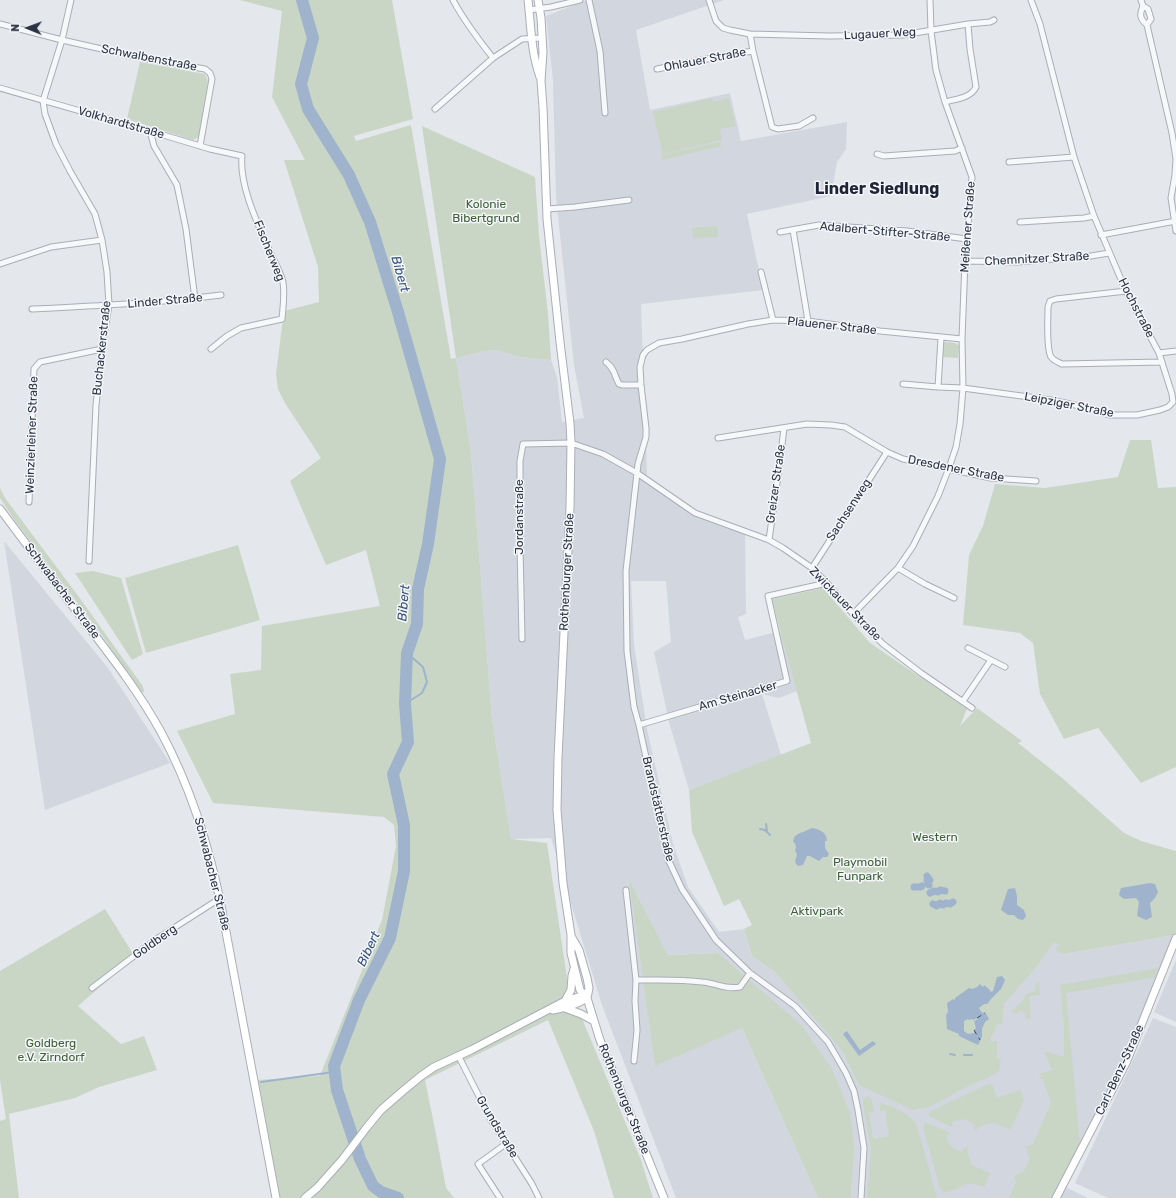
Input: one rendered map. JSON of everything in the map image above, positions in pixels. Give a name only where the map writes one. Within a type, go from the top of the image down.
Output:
[{"type":"street","points":[[43,101],[62,40],[71,0]]},
{"type":"street","points":[[453,0],[476,37],[493,58]]},
{"type":"street","name":"Rothenburger Straße","points":[[528,0],[534,62],[541,81]]},
{"type":"street","name":"Rothenburger Straße","points":[[538,0],[543,55],[541,81],[547,209],[571,444],[570,507],[558,750],[557,810],[562,883],[571,935],[571,953],[580,990],[587,998],[617,1082],[664,1198]]},
{"type":"street","points":[[529,10],[580,0]]},
{"type":"street","points":[[589,0],[600,51],[605,112]]},
{"type":"street","name":"Lugauer Weg","points":[[709,0],[716,21],[723,28],[750,34],[829,36],[903,35],[968,24],[990,22],[994,20]]},
{"type":"street","name":"Meißener Straße","points":[[853,614],[898,568],[913,546],[938,496],[956,447],[960,424],[963,388],[962,339],[965,261],[972,178],[945,102],[936,70],[931,31],[930,0]]},
{"type":"street","name":"Hochstraße","points":[[1031,0],[1040,24],[1074,158],[1094,216],[1126,291],[1159,353],[1172,394],[1173,402]]},
{"type":"street","points":[[1141,0],[1143,6],[1148,9],[1151,19],[1147,25]]},
{"type":"street","points":[[1143,6],[1140,12],[1142,21],[1147,25],[1176,159],[1171,198],[1176,231]]},
{"type":"street","name":"Schwalbenstraße","points":[[0,24],[137,57],[205,69],[210,73],[212,79],[200,146]]},
{"type":"street","points":[[945,102],[966,96],[974,91],[976,87],[968,24]]},
{"type":"street","name":"Ohlauer Straße","points":[[750,34],[772,127],[778,129],[799,126],[813,118]]},
{"type":"street","points":[[435,110],[493,58],[522,39],[542,38]]},
{"type":"street","name":"Ohlauer Straße","points":[[657,69],[753,51]]},
{"type":"street","name":"Volkhardtstraße","points":[[0,88],[200,146],[242,156]]},
{"type":"street","name":"Buchackerstraße","points":[[43,101],[45,114],[56,144],[70,171],[96,214],[102,240],[106,272],[109,305],[102,349],[96,405],[89,561]]},
{"type":"street","points":[[150,131],[154,146],[177,185],[186,229],[195,298]]},
{"type":"street","points":[[877,154],[884,156],[955,151],[962,148]]},
{"type":"street","name":"Fischerweg","points":[[211,349],[227,336],[241,328],[282,319],[284,297],[283,281],[247,193],[241,164],[242,156]]},
{"type":"street","points":[[1009,162],[1074,158]]},
{"type":"street","points":[[547,209],[628,200]]},
{"type":"street","points":[[1020,222],[1094,216]]},
{"type":"street","points":[[1101,235],[1175,222]]},
{"type":"street","name":"Adalbert-Stifter-Straße","points":[[780,232],[819,225],[906,231],[967,239]]},
{"type":"street","points":[[793,230],[808,321]]},
{"type":"street","points":[[0,264],[51,247],[102,240]]},
{"type":"street","name":"Chemnitzer Straße","points":[[965,261],[1017,262],[1091,256],[1109,253]]},
{"type":"street","points":[[761,272],[772,320]]},
{"type":"street","points":[[1126,291],[1056,299],[1050,301],[1048,307],[1048,348],[1051,356],[1055,361],[1062,364],[1162,362]]},
{"type":"street","name":"Linder Straße","points":[[32,309],[109,305],[221,295]]},
{"type":"street","name":"Plauener Straße","points":[[637,473],[638,464],[646,437],[640,367],[647,350],[656,344],[772,320],[808,321],[880,331],[962,339]]},
{"type":"street","points":[[938,387],[941,338]]},
{"type":"street","name":"Weinzierleiner Straße","points":[[29,502],[34,369],[40,362],[102,349]]},
{"type":"street","points":[[1159,353],[1176,351]]},
{"type":"street","points":[[606,362],[611,366],[619,384],[641,385]]},
{"type":"street","name":"Leipziger Straße","points":[[903,384],[963,388],[1051,400],[1109,415],[1137,415],[1160,410],[1168,407],[1173,402]]},
{"type":"street","name":"Dresdener Straße","points":[[718,438],[807,424],[831,425],[844,427],[902,459],[990,478],[1036,481]]},
{"type":"street","name":"Greizer Straße","points":[[769,540],[784,428]]},
{"type":"street","name":"Jordanstraße","points":[[522,639],[520,461],[523,444],[571,444]]},
{"type":"street","name":"Zwickauer Straße","points":[[571,444],[603,454],[637,473],[695,513],[769,540],[783,548],[812,568],[853,614],[883,644],[921,673],[972,708]]},
{"type":"street","name":"Sachsenweg","points":[[812,568],[887,452]]},
{"type":"street","name":"Brandstätterstraße","points":[[637,473],[626,572],[627,651],[634,707],[668,859],[682,889],[716,940],[750,973],[795,1006],[828,1042],[846,1073],[854,1092],[864,1148],[861,1198]]},
{"type":"street","name":"Schwabacher Straße","points":[[0,509],[123,672],[142,700],[179,769],[195,807],[209,853],[220,900],[276,1198]]},
{"type":"street","points":[[898,568],[925,584],[954,598]]},
{"type":"street","name":"Am Steinacker","points":[[639,725],[787,682],[768,596],[827,584]]},
{"type":"street","points":[[968,648],[1005,667]]},
{"type":"street","points":[[963,701],[991,660]]},
{"type":"street","points":[[626,890],[636,980],[635,1001],[637,1030],[634,1061]]},
{"type":"street","name":"Goldberg","points":[[92,988],[155,940],[216,901],[220,900]]},
{"type":"street","name":"Rothenburger Straße","points":[[571,935],[579,950],[587,978],[589,988],[587,998]]},
{"type":"street","name":"Carl-Benz-Straße","points":[[1056,1198],[1126,1063],[1176,938]]},
{"type":"street","points":[[565,1005],[571,990],[574,968]]},
{"type":"street","points":[[636,980],[678,980],[704,982],[731,988],[740,987],[750,973]]},
{"type":"street","points":[[305,1198],[317,1188],[342,1160],[381,1110],[434,1067],[547,1011],[565,1005],[580,1003],[587,998]]},
{"type":"street","points":[[565,1005],[594,1021]]},
{"type":"street","name":"Grundstraße","points":[[458,1055],[492,1120],[532,1184],[539,1198]]},
{"type":"street","points":[[500,1198],[478,1164],[507,1144]]},
{"type":"shaded area","points":[[587,0],[724,0],[636,30],[650,110],[730,93],[741,141],[847,122],[846,149],[837,162],[831,196],[747,214],[763,290],[641,304],[647,476],[689,507],[745,532],[746,614],[738,617],[745,640],[780,631],[797,691],[779,698],[762,694],[781,755],[689,790],[669,722],[654,652],[671,642],[666,581],[631,581],[634,645],[647,729],[673,844],[688,887],[719,932],[744,929],[752,956],[774,971],[842,1051],[859,1085],[919,1110],[993,1075],[1001,1059],[997,1059],[997,1042],[990,1041],[998,1024],[1002,1023],[1003,1004],[1035,969],[1054,941],[1060,943],[1063,954],[1175,935],[1123,1061],[1061,1185],[1088,1198],[851,1198],[852,1181],[718,953],[668,955],[630,881],[655,1065],[742,1028],[818,1198],[676,1198],[602,1005],[551,838],[511,839],[492,719],[471,452],[456,358],[484,351],[496,350],[520,357],[551,360],[557,377],[562,422],[584,418],[574,365],[556,198],[553,80],[546,16]]},
{"type":"shaded area","points":[[4,541],[108,668],[170,763],[45,810]]},
{"type":"shaded area","points":[[1176,960],[1176,1022],[1154,1012]]},
{"type":"shaded area","points":[[1153,1018],[1176,1027],[1176,1198],[1108,1198],[1075,1183]]},
{"type":"green space","points":[[240,0],[392,0],[413,119],[354,136],[356,141],[411,125],[451,359],[456,358],[471,452],[492,719],[511,839],[547,843],[568,985],[641,1160],[653,1198],[614,1198],[594,1131],[548,1020],[425,1080],[446,1188],[454,1198],[277,1198],[258,1080],[320,1076],[382,920],[396,846],[394,825],[384,817],[213,803],[177,731],[235,714],[230,674],[261,670],[262,626],[380,606],[366,550],[326,565],[290,481],[321,458],[285,403],[278,389],[276,374],[284,311],[319,302],[318,267],[284,160],[305,160],[272,97],[282,11]]},
{"type":"green space","points":[[140,62],[205,74],[208,82],[199,137],[193,140],[127,119]]},
{"type":"green space","points":[[712,98],[713,102],[729,98],[736,126],[720,129],[722,140],[663,154],[653,112]]},
{"type":"green space","name":"Kolonie Bibertgrund","points":[[422,126],[535,177],[551,360],[520,357],[496,350],[484,351],[456,358]]},
{"type":"green space","points":[[720,142],[721,146],[662,160],[661,155]]},
{"type":"green space","points":[[717,226],[718,237],[693,238],[692,228]]},
{"type":"green space","points":[[944,342],[955,343],[959,346],[958,358],[943,357]]},
{"type":"green space","points":[[1130,440],[1151,440],[1158,488],[1176,487],[1176,767],[1141,783],[1098,728],[1064,739],[1040,694],[1033,643],[1020,633],[963,625],[969,555],[983,526],[995,484],[1045,488],[1118,477]]},
{"type":"green space","points":[[0,488],[5,498],[142,685],[144,692],[141,692],[99,631],[16,522],[0,498]]},
{"type":"green space","points":[[238,545],[260,620],[146,653],[125,578]]},
{"type":"green space","points":[[93,571],[121,578],[143,654],[132,660],[75,573]]},
{"type":"green space","name":"Playmobil Funpark","points":[[823,588],[870,643],[967,709],[960,726],[977,708],[1022,741],[1018,743],[1061,777],[1124,833],[1141,841],[1176,851],[1175,935],[1063,954],[1055,950],[1059,944],[1054,942],[1035,969],[1004,1004],[1002,1024],[998,1024],[990,1041],[997,1041],[997,1059],[1001,1059],[999,1071],[926,1108],[913,1110],[859,1085],[842,1051],[774,971],[752,956],[744,929],[752,925],[739,899],[724,906],[692,832],[689,790],[811,743],[772,599]]},
{"type":"green space","points":[[629,879],[668,955],[718,953],[802,1026],[832,1069],[850,1113],[854,1146],[851,1198],[818,1198],[742,1028],[655,1066]]},
{"type":"green space","name":"Goldberg e.V. Zirndorf","points":[[105,909],[135,957],[78,1006],[121,1044],[144,1036],[157,1070],[99,1087],[75,1098],[9,1114],[19,1198],[0,1198],[0,1121],[6,1119],[0,1080],[0,971]]},
{"type":"green space","points":[[1158,968],[1155,977],[1066,993],[1080,1143],[1052,1198],[1009,1198],[1016,1182],[1014,1176],[1024,1171],[1030,1158],[1026,1147],[1033,1144],[1051,1103],[1043,1079],[1041,1079],[1039,1074],[1052,1070],[1044,1051],[1064,1057],[1064,1026],[1060,985]]},
{"type":"green space","points":[[1039,981],[1040,995],[1029,996],[1031,1018],[1025,1018],[1026,1013],[1019,1010],[1017,1014],[1012,1012],[1012,1009],[1015,1009],[1023,1001],[1026,995],[1035,991],[1036,985]]},
{"type":"green space","points":[[988,1084],[992,1084],[997,1098],[1020,1090],[1024,1101],[1010,1130],[992,1122],[978,1127],[976,1131],[973,1128],[975,1124],[963,1119],[952,1122],[952,1127],[929,1116],[929,1112]]},
{"type":"green space","points":[[867,1097],[872,1100],[874,1112],[869,1113],[873,1139],[889,1136],[885,1110],[880,1111],[881,1103],[901,1111],[914,1121],[917,1126],[937,1198],[867,1198],[871,1148],[863,1099]]},
{"type":"green space","points":[[925,1123],[950,1133],[946,1136],[950,1146],[962,1152],[964,1148],[969,1146],[967,1151],[972,1165],[990,1173],[984,1187],[970,1183],[945,1193],[940,1188],[923,1127]]},
{"type":"water","points":[[813,828],[825,834],[827,841],[825,841],[825,848],[829,854],[827,857],[823,857],[819,861],[807,856],[803,865],[798,866],[795,861],[797,855],[795,843],[793,842],[794,838],[797,834]]},
{"type":"water","points":[[1150,883],[1155,884],[1158,892],[1150,903],[1152,917],[1146,920],[1137,916],[1139,902],[1136,898],[1124,899],[1119,895],[1121,888]]},
{"type":"water","points":[[1015,888],[1017,905],[1024,910],[1026,916],[1023,920],[1018,919],[1014,915],[1008,915],[1001,910],[1008,889]]},
{"type":"water","points":[[1002,976],[1005,980],[1001,989],[987,1004],[984,1004],[979,1008],[982,1013],[985,1012],[989,1019],[985,1022],[982,1029],[982,1037],[978,1045],[947,1029],[947,1003],[953,999],[955,1000],[955,998],[969,988],[972,989],[980,984],[983,987],[984,985],[991,992],[993,991],[997,977]],"holes":[[[968,1019],[978,1019],[974,1021],[976,1028],[974,1033],[968,1034],[964,1031],[964,1021]]]},
{"type":"water","points":[[847,1031],[860,1050],[873,1041],[876,1044],[859,1056],[843,1034]]},
{"type":"waterway","name":"Bibert","points":[[302,0],[313,38],[301,84],[308,109],[349,175],[370,222],[398,312],[440,459],[428,544],[418,589],[417,624],[407,653],[405,704],[408,742],[393,774],[404,825],[404,871],[390,938],[359,1000],[334,1066],[337,1090],[360,1159],[373,1186],[381,1192],[398,1198]]},
{"type":"waterway","points":[[405,704],[422,693],[427,682],[423,667],[407,653]]},
{"type":"waterway","points":[[766,824],[767,831]]},
{"type":"waterway","points":[[760,829],[765,830],[770,835]]},
{"type":"waterway","points":[[927,876],[930,880],[927,880],[929,885]]},
{"type":"waterway","points":[[914,887],[922,886]]},
{"type":"waterway","points":[[930,893],[934,891],[938,892],[940,890],[945,891]]},
{"type":"waterway","points":[[933,904],[937,906],[940,903],[943,905],[953,902]]},
{"type":"waterway","points":[[950,1054],[955,1055]]},
{"type":"waterway","points":[[964,1055],[972,1055]]},
{"type":"waterway","points":[[261,1082],[334,1072]]},
{"type":"ferry route","points":[[977,1018],[985,1013]]},
{"type":"ferry route","points":[[974,1030],[980,1040]]},
{"type":"district","name":"Linder Siedlung","points":[[877,189]]},
{"type":"park label","name":"Western","points":[[935,838]]},
{"type":"park label","name":"Aktivpark","points":[[817,912]]}]
